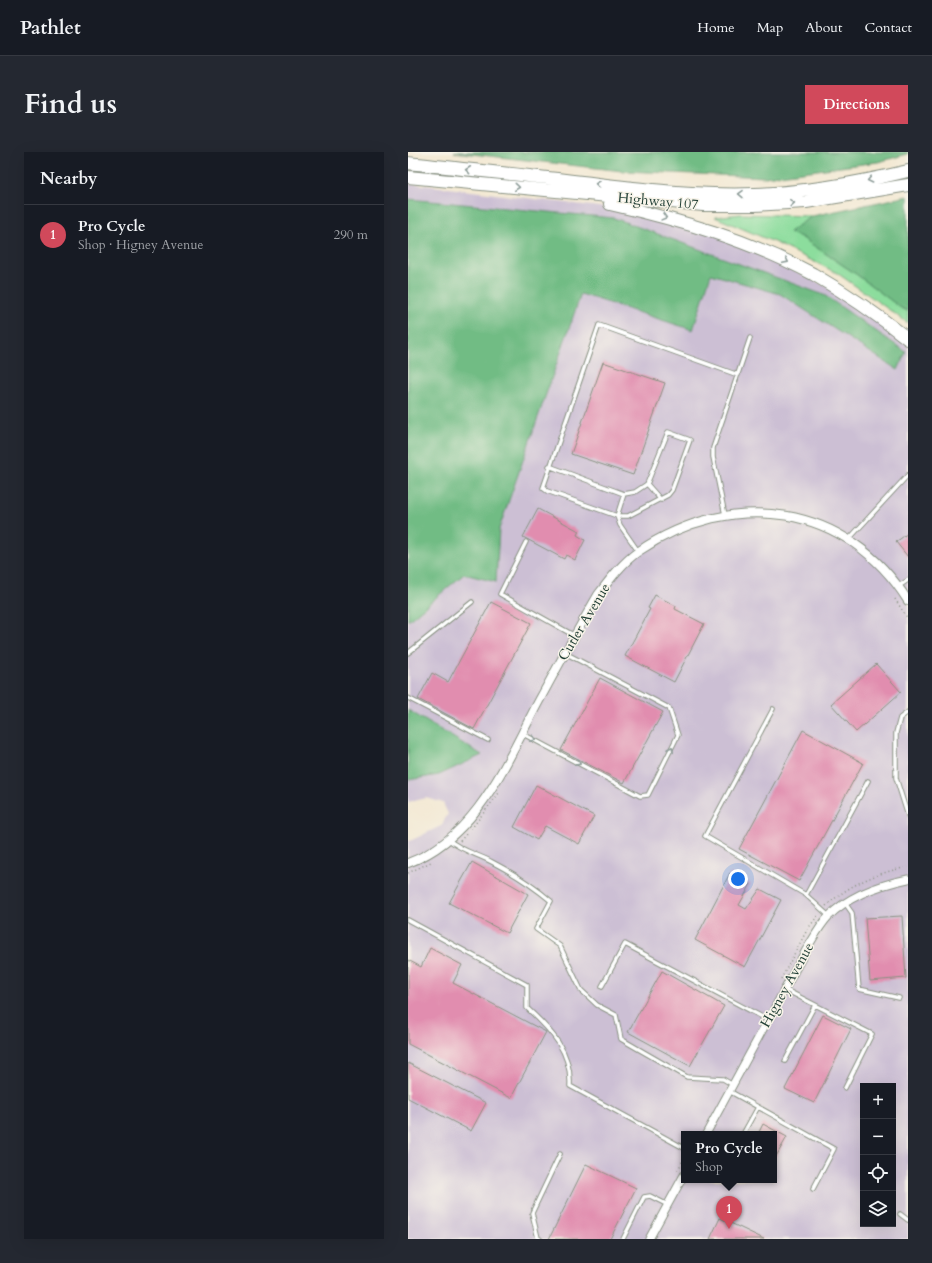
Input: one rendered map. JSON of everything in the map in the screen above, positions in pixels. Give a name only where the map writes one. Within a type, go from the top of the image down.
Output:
[{"type":"highway","points":[[408,163],[650,190],[702,194],[755,194],[808,190],[859,182],[908,171]]},
{"type":"highway","name":"Highway 107","points":[[408,177],[703,206],[754,206],[806,202],[908,185]]},
{"type":"highway","points":[[558,191],[687,223],[730,237],[772,254],[812,274],[851,297],[908,339]]},
{"type":"street","name":"Cutler Avenue","points":[[408,863],[420,859],[452,842],[477,811],[522,734],[598,595],[611,578],[638,551],[683,527],[725,515],[756,513],[809,520],[830,528],[849,539],[870,555],[899,586],[908,601]]},
{"type":"street","name":"Higney Avenue","points":[[708,1131],[806,950],[829,916],[845,903],[872,889],[908,879]]},
{"type":"street","points":[[649,1239],[681,1181]]},
{"type":"lane","points":[[549,466],[624,494],[635,492],[647,484],[668,432],[690,440],[670,493],[661,500],[628,516],[617,516],[546,491],[543,488],[543,483],[549,466],[599,325],[738,374]]},
{"type":"lane","points":[[725,515],[713,457],[713,448],[750,338]]},
{"type":"lane","points":[[849,539],[908,475]]},
{"type":"lane","points":[[647,484],[661,500]]},
{"type":"lane","points":[[624,494],[617,516],[620,525],[638,551]]},
{"type":"lane","points":[[526,542],[500,594],[575,636]]},
{"type":"lane","points":[[899,586],[908,580]]},
{"type":"lane","points":[[408,653],[472,602]]},
{"type":"lane","points":[[522,734],[640,796],[648,795],[678,735],[669,708],[565,653]]},
{"type":"lane","points":[[408,698],[488,740]]},
{"type":"lane","points":[[774,708],[705,836],[806,895],[829,916]]},
{"type":"lane","points":[[908,712],[900,718],[896,733],[896,778],[908,816]]},
{"type":"lane","points":[[806,895],[868,781]]},
{"type":"lane","points":[[452,842],[526,880],[551,901],[536,929],[560,946],[580,990],[598,1005],[616,1015],[621,1039],[688,1077],[723,1079],[731,1088],[758,1107],[834,1149],[813,1189]]},
{"type":"lane","points":[[845,903],[852,913],[859,989],[899,998]]},
{"type":"lane","points":[[408,920],[527,985],[527,1008],[547,1026],[562,1047],[569,1063],[570,1086],[681,1146]]},
{"type":"lane","points":[[602,986],[625,944],[768,1020]]},
{"type":"lane","points":[[784,989],[872,1034],[845,1088]]},
{"type":"lane","points":[[785,1061],[815,1005]]},
{"type":"lane","points":[[746,1131],[758,1107]]},
{"type":"lane","points":[[540,1239],[538,1238],[532,1213],[560,1154]]},
{"type":"lane","points":[[623,1239],[644,1197],[650,1196],[668,1205]]},
{"type":"lane","points":[[900,1214],[908,1220]]},
{"type":"path","points":[[895,598],[908,619]]},
{"type":"path","points":[[452,842],[478,822],[502,787]]},
{"type":"path","points":[[408,873],[433,860]]},
{"type":"shaded area","points":[[408,183],[680,217],[883,313],[908,339],[908,1239],[408,1239],[408,842],[441,826],[448,814],[443,803],[427,798],[408,802],[408,780],[439,775],[482,755],[408,710],[408,621],[464,574],[496,582],[499,529],[581,293],[692,329],[711,274],[780,294],[898,370],[824,295],[614,218],[408,199]]},
{"type":"green space","points":[[454,152],[908,152],[908,154],[878,162],[765,177],[622,171]]},
{"type":"green space","points":[[908,196],[908,311],[901,308],[856,274],[801,237],[789,232],[812,216]]},
{"type":"green space","points":[[408,199],[614,218],[824,295],[906,352],[898,370],[780,294],[711,274],[693,330],[581,294],[499,529],[496,582],[464,574],[408,621]]},
{"type":"green space","points":[[740,214],[812,216],[790,232],[801,237],[856,274],[901,308],[908,311],[908,323],[837,273],[776,243],[715,217]]},
{"type":"green space","points":[[408,710],[482,755],[439,775],[408,780]]},
{"type":"building","points":[[603,362],[665,383],[633,475],[571,454]]},
{"type":"building","points":[[538,509],[579,531],[577,535],[585,540],[575,560],[566,555],[564,559],[523,537]]},
{"type":"building","points":[[908,533],[908,557],[896,542]]},
{"type":"building","points":[[655,595],[676,606],[675,609],[704,624],[674,682],[625,656],[650,609],[648,608]]},
{"type":"building","points":[[491,602],[531,623],[474,729],[418,699],[432,673],[448,682]]},
{"type":"building","points":[[876,664],[901,692],[856,732],[831,704]]},
{"type":"building","points":[[600,678],[663,712],[624,783],[561,750]]},
{"type":"building","points":[[803,730],[863,763],[799,881],[739,849]]},
{"type":"building","points":[[536,785],[594,816],[579,844],[545,826],[537,840],[514,827]]},
{"type":"building","points":[[472,862],[528,894],[507,933],[449,903]]},
{"type":"building","points":[[730,873],[751,884],[739,905],[746,909],[760,889],[781,900],[745,967],[695,940]]},
{"type":"building","points":[[902,916],[906,978],[870,981],[865,918]]},
{"type":"building","points":[[430,948],[462,965],[453,983],[546,1032],[511,1098],[408,1044],[408,960],[421,967]]},
{"type":"building","points":[[662,971],[724,1006],[690,1066],[628,1032]]},
{"type":"building","points":[[823,1015],[851,1029],[814,1103],[785,1089]]},
{"type":"building","points":[[408,1063],[486,1103],[471,1131],[408,1098]]},
{"type":"building","points":[[763,1124],[776,1131],[760,1131]]},
{"type":"building","points":[[777,1132],[787,1137],[777,1155]]},
{"type":"building","points":[[586,1164],[636,1188],[610,1239],[549,1239]]},
{"type":"building","points":[[720,1218],[764,1239],[710,1239]]},
{"type":"place","name":"Pro Cycle","points":[[729,1229]]}]
